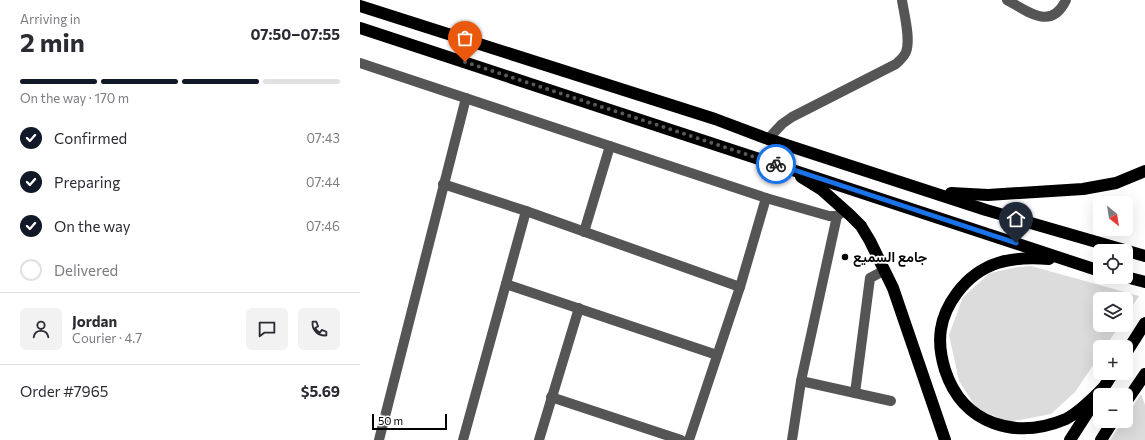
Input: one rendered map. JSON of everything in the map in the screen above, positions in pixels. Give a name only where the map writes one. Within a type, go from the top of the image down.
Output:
[{"type":"highway","points":[[360,6],[715,119],[986,210],[1145,256]]},
{"type":"highway","points":[[360,28],[1093,269]]},
{"type":"highway","points":[[764,160],[782,167],[810,183],[841,213],[861,226],[893,288],[945,440]]},
{"type":"highway","points":[[922,188],[967,195],[1083,189],[1116,183],[1145,171]]},
{"type":"highway","points":[[1093,269],[1063,262],[1036,258],[1018,258],[985,268],[969,279],[946,309],[942,320],[940,348],[947,376],[953,390],[962,404],[984,422],[999,428],[1014,431],[1030,431],[1054,425],[1068,418],[1093,398]]},
{"type":"highway","points":[[1133,279],[1145,282]]},
{"type":"highway","points":[[1133,342],[1145,323]]},
{"type":"highway","points":[[1133,392],[1145,374]]},
{"type":"highway","points":[[1104,388],[1109,380]]},
{"type":"highway","points":[[1070,440],[1093,405]]},
{"type":"highway","points":[[1101,440],[1109,428]]},
{"type":"street","points":[[768,138],[782,124],[796,114],[896,64],[902,58],[908,42],[902,0]]},
{"type":"street","points":[[1008,0],[1045,17],[1057,14],[1066,0]]},
{"type":"street","points":[[360,63],[766,198],[829,216],[841,213],[801,381],[792,440]]},
{"type":"street","points":[[381,440],[443,184],[466,98]]},
{"type":"street","points":[[584,232],[610,146]]},
{"type":"street","points":[[443,184],[526,211],[740,287]]},
{"type":"street","points":[[689,440],[740,287],[766,198]]},
{"type":"street","points":[[463,440],[526,211]]},
{"type":"street","points":[[855,393],[870,278],[885,270]]},
{"type":"street","points":[[506,284],[717,354]]},
{"type":"street","points":[[539,440],[579,308]]},
{"type":"street","points":[[801,381],[891,401]]},
{"type":"street","points":[[551,397],[681,440]]},
{"type":"shaded area","points":[[1031,266],[1125,292],[1093,292],[1093,332],[1115,332],[1110,340],[1093,340],[1093,365],[1075,392],[1051,414],[1009,422],[977,409],[959,381],[949,335],[963,297],[990,273],[1018,267]]},
{"type":"shaded area","points":[[1133,294],[1139,296],[1133,305]]},
{"type":"shaded area","points":[[1141,394],[1145,405],[1145,440],[1110,440],[1118,428],[1133,428],[1133,406]]},
{"type":"way so far","points":[[465,62],[776,164]]},
{"type":"place","name":"جامع السميع","points":[[845,257]]},
{"type":"route","points":[[776,164],[1016,243]]}]
